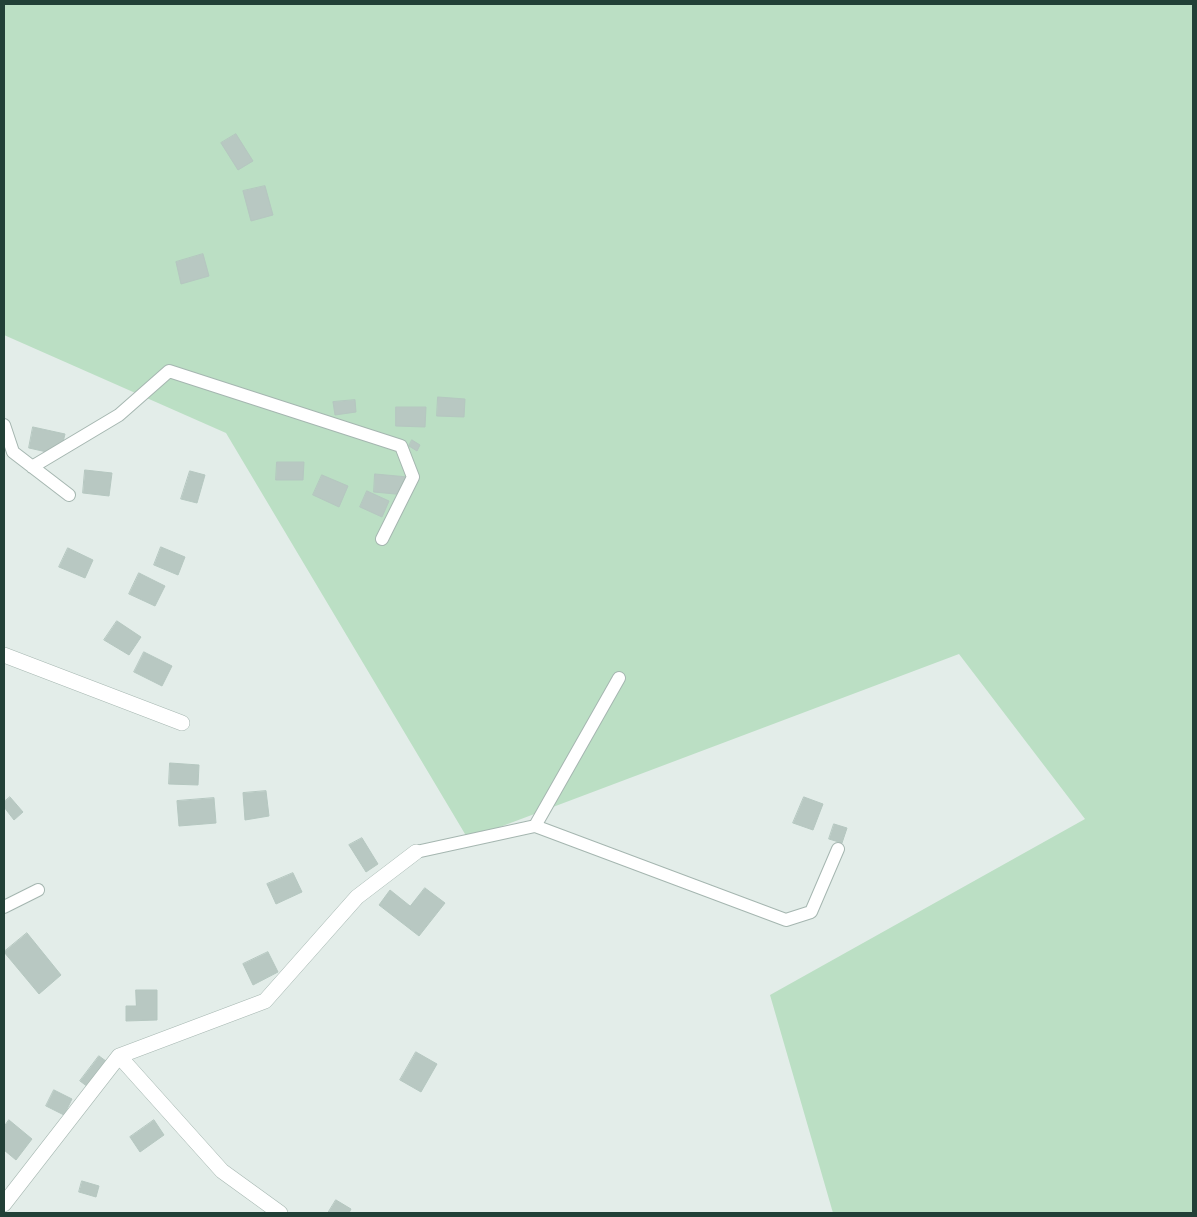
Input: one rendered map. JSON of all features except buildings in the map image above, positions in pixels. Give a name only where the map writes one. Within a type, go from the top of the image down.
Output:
[{"type":"street","points":[[4,655],[182,723]]},
{"type":"street","points":[[4,1204],[119,1056],[265,1001],[357,897],[416,852]]},
{"type":"street","points":[[119,1056],[222,1171],[280,1213]]},
{"type":"lane","points":[[32,467],[118,415],[169,371],[401,446],[413,477],[382,539]]},
{"type":"lane","points":[[4,425],[13,452],[68,495]]},
{"type":"lane","points":[[535,826],[618,678]]},
{"type":"lane","points":[[416,852],[535,826],[786,920],[811,912],[838,849]]},
{"type":"lane","points":[[4,907],[38,890]]},
{"type":"green space","points":[[4,4],[1193,4],[1193,1213],[833,1213],[770,995],[1085,819],[959,654],[468,839],[226,433],[4,335]]}]
